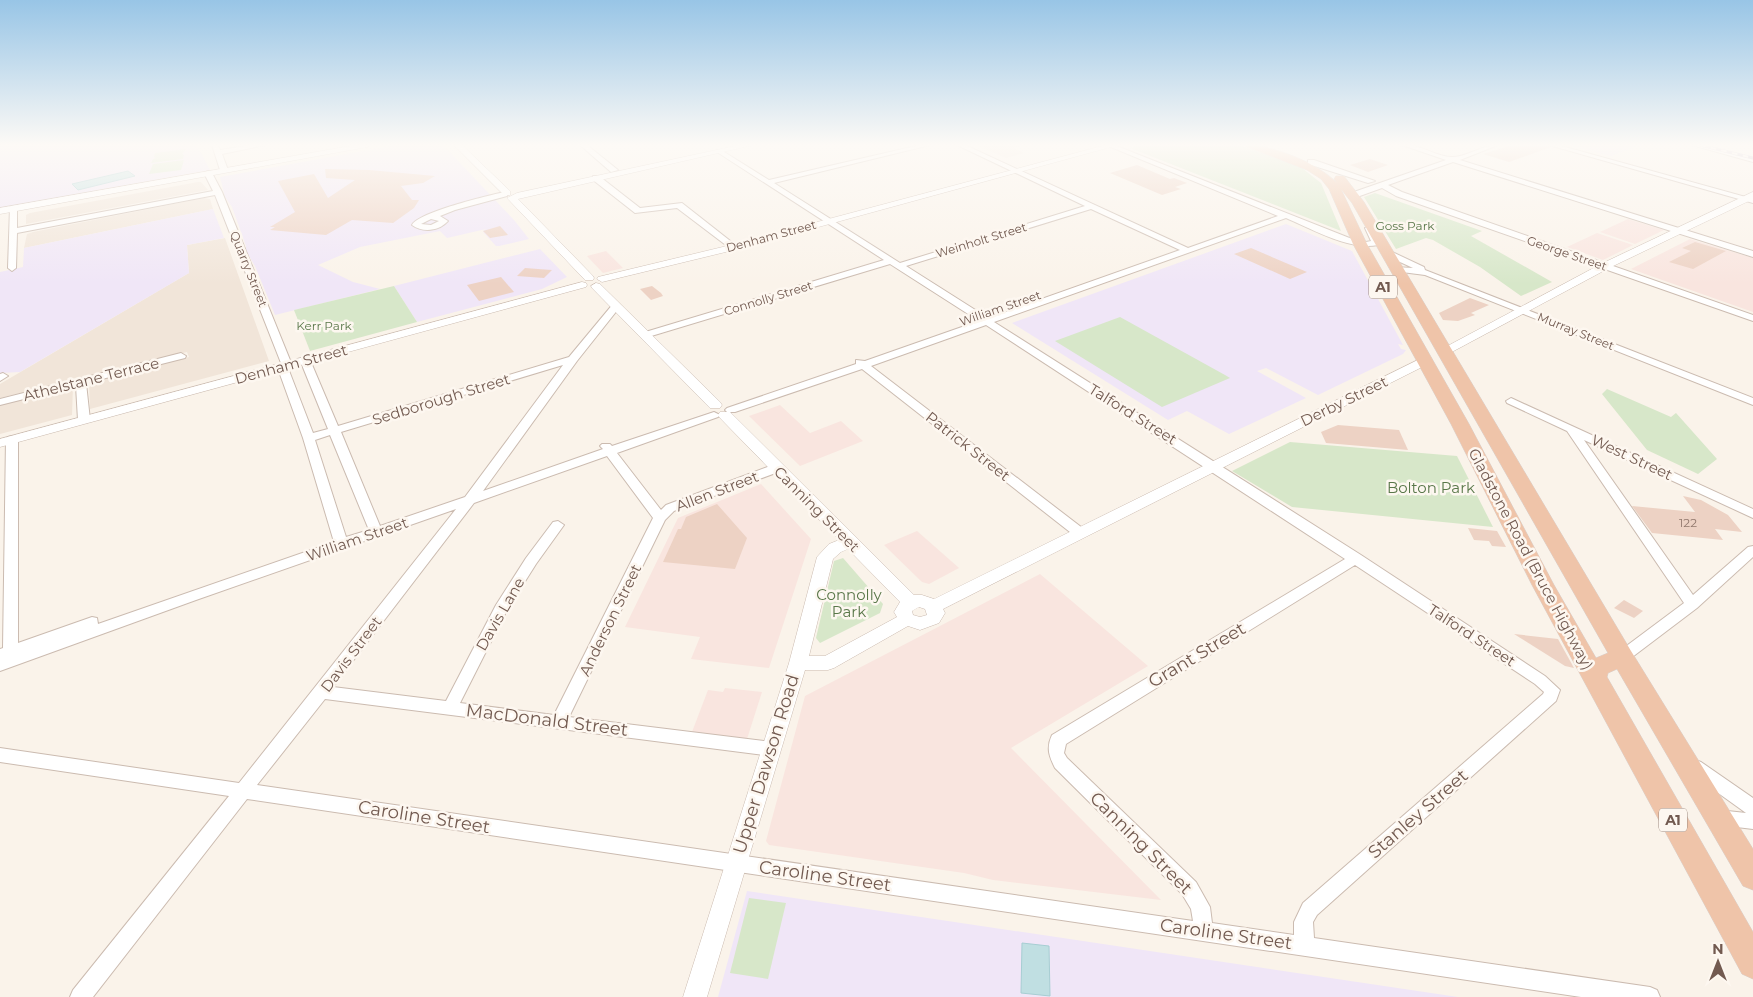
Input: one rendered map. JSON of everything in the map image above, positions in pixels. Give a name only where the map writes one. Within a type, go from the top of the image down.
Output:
[{"type":"highway","name":"Gladstone Road (Bruce Highway)","points":[[1336,192],[1360,244],[1426,360],[1594,678],[1753,963]]},
{"type":"highway","points":[[1346,211],[1345,192],[1351,192]]},
{"type":"highway","name":"Gladstone Road (Bruce Highway)","points":[[1351,192],[1446,350],[1622,657],[1753,876]]},
{"type":"highway","name":"Derby Street","points":[[1426,360],[1446,350]]},
{"type":"highway","points":[[1594,678],[1599,667],[1622,657]]},
{"type":"street","points":[[0,211],[108,192]]},
{"type":"street","points":[[11,227],[218,192]]},
{"type":"street","name":"Quarry Street","points":[[218,192],[284,366],[341,541]]},
{"type":"street","name":"Canning Street","points":[[505,192],[592,282],[849,542],[909,611]]},
{"type":"street","points":[[430,217],[441,218],[452,209],[529,192]]},
{"type":"street","points":[[613,192],[638,211],[679,205],[734,247]]},
{"type":"street","name":"Talford Street","points":[[783,192],[1356,558],[1540,680],[1552,690]]},
{"type":"street","name":"Denham Street","points":[[6,441],[592,282],[734,247],[940,192]]},
{"type":"street","points":[[1061,192],[1182,248],[1285,216]]},
{"type":"street","points":[[1225,192],[1360,244],[1375,243],[1376,240],[1369,228],[1372,226]]},
{"type":"street","name":"George Street","points":[[1394,192],[1753,318]]},
{"type":"street","points":[[1555,192],[1753,254]]},
{"type":"street","points":[[1726,192],[1750,198]]},
{"type":"street","points":[[441,218],[443,222],[436,226],[422,227],[416,225],[418,221],[452,208],[510,196]]},
{"type":"street","name":"Derby Street","points":[[1446,350],[1677,230],[1750,198]]},
{"type":"street","name":"Weinholt Street","points":[[895,264],[1092,206]]},
{"type":"street","points":[[12,268],[11,227],[13,209]]},
{"type":"street","points":[[1182,248],[1275,212]]},
{"type":"street","name":"William Street","points":[[5,658],[860,362],[1182,248]]},
{"type":"street","points":[[1388,253],[1427,273]]},
{"type":"street","name":"Connolly Street","points":[[645,335],[895,264]]},
{"type":"street","name":"Murray Street","points":[[1397,269],[1427,273],[1753,402]]},
{"type":"street","name":"Davis Street","points":[[80,997],[322,692],[573,359],[616,306]]},
{"type":"street","name":"Athelstane Terrace","points":[[0,402],[182,356]]},
{"type":"street","name":"Sedborough Street","points":[[309,438],[573,359]]},
{"type":"street","points":[[305,360],[375,529]]},
{"type":"street","name":"Derby Street","points":[[909,611],[926,601],[934,606],[1426,360]]},
{"type":"street","name":"Patrick Street","points":[[860,362],[1080,533]]},
{"type":"street","points":[[81,381],[84,420]]},
{"type":"street","name":"West Street","points":[[1511,401],[1753,514]]},
{"type":"street","points":[[1571,429],[1692,604]]},
{"type":"street","points":[[5,658],[6,441]]},
{"type":"street","name":"Allen Street","points":[[608,448],[660,518],[670,508],[777,468]]},
{"type":"street","name":"Anderson Street","points":[[560,721],[660,518]]},
{"type":"street","name":"Davis Lane","points":[[450,708],[501,609],[531,561],[558,525]]},
{"type":"street","name":"Upper Dawson Road","points":[[695,997],[798,663],[825,557],[835,548],[849,542]]},
{"type":"street","points":[[1622,657],[1692,604],[1753,550]]},
{"type":"street","name":"Grant Street","points":[[1061,763],[1056,753],[1058,740],[1356,558]]},
{"type":"street","points":[[798,663],[828,663],[909,611]]},
{"type":"street","name":"Stanley Street","points":[[1306,946],[1302,931],[1303,921],[1304,915],[1310,908],[1550,697],[1552,690]]},
{"type":"street","name":"MacDonald Street","points":[[322,692],[560,721],[772,750]]},
{"type":"street","name":"Caroline Street","points":[[0,755],[1650,997]]},
{"type":"street","points":[[1681,756],[1753,808]]},
{"type":"street","name":"Canning Street","points":[[1061,763],[1189,888],[1200,907],[1204,932]]},
{"type":"street","points":[[1718,818],[1753,821]]},
{"type":"shaded area","points":[[0,192],[91,192],[0,208]]},
{"type":"shaded area","points":[[146,192],[200,192],[26,224],[26,215]]},
{"type":"shaded area","points":[[224,192],[487,192],[529,239],[496,246],[484,233],[483,231],[486,229],[447,238],[440,231],[360,247],[318,265],[353,282],[380,289],[275,315],[255,266],[246,251],[246,246],[232,207]]},
{"type":"shaded area","points":[[204,198],[210,199],[213,209],[24,248],[27,234],[33,232]]},
{"type":"shaded area","points":[[213,209],[224,238],[187,245],[189,273],[20,372],[0,373],[0,272],[23,267],[24,248]]},
{"type":"shaded area","points":[[1628,219],[1664,230],[1635,244],[1600,232]]},
{"type":"shaded area","points":[[1286,224],[1352,251],[1403,345],[1398,344],[1401,349],[1406,350],[1403,354],[1318,395],[1266,368],[1257,371],[1306,398],[1229,434],[1187,411],[1168,420],[1012,323]]},
{"type":"shaded area","points":[[1597,233],[1633,245],[1603,260],[1567,247]]},
{"type":"shaded area","points":[[225,238],[269,361],[90,409],[89,382],[189,357],[187,352],[0,398],[0,384],[189,273],[187,245]]},
{"type":"shaded area","points":[[1690,239],[1753,258],[1753,312],[1631,269]]},
{"type":"shaded area","points":[[540,249],[567,277],[542,289],[417,322],[394,286]]},
{"type":"shaded area","points":[[606,251],[623,268],[603,273],[587,256]]},
{"type":"shaded area","points":[[73,386],[72,415],[0,434],[0,405]]},
{"type":"shaded area","points":[[780,405],[810,433],[841,421],[863,441],[800,466],[749,416]]},
{"type":"shaded area","points":[[761,484],[811,539],[769,668],[691,659],[700,637],[625,627],[678,518]]},
{"type":"shaded area","points":[[917,531],[959,568],[929,584],[922,582],[884,545]]},
{"type":"shaded area","points":[[1040,574],[1148,666],[1011,748],[1161,900],[993,880],[964,873],[769,845],[766,841],[805,696]]},
{"type":"shaded area","points":[[725,688],[762,692],[747,739],[692,732],[708,690],[723,692]]},
{"type":"shaded area","points":[[747,891],[1458,997],[718,997]]},
{"type":"green space","points":[[1241,192],[1325,192],[1341,231]]},
{"type":"green space","name":"Goss Park","points":[[1375,193],[1482,231],[1471,236],[1552,282],[1521,296],[1480,267],[1433,240],[1426,238],[1396,249],[1364,197]]},
{"type":"green space","name":"Kerr Park","points":[[394,286],[417,322],[310,351],[294,310]]},
{"type":"green space","points":[[1120,317],[1230,378],[1162,407],[1055,341]]},
{"type":"green space","points":[[1607,389],[1671,417],[1676,413],[1717,459],[1698,474],[1647,450],[1602,394]]},
{"type":"green space","name":"Bolton Park","points":[[1290,442],[1457,456],[1493,527],[1292,507],[1232,471]]},
{"type":"green space","name":"Connolly Park","points":[[843,558],[883,604],[880,613],[820,643],[816,638],[834,561]]},
{"type":"green space","points":[[749,898],[786,903],[768,979],[730,973]]},
{"type":"water","points":[[1022,943],[1049,946],[1050,996],[1021,993]]},
{"type":"building","points":[[284,192],[324,192],[328,198],[338,192],[405,192],[412,200],[419,200],[414,208],[393,223],[352,220],[326,235],[270,230],[275,227],[270,227],[295,212]]},
{"type":"building","points":[[1154,192],[1173,192],[1162,195]]},
{"type":"building","points":[[500,226],[508,235],[490,238],[483,231]]},
{"type":"building","points":[[1695,242],[1726,251],[1693,269],[1669,262],[1691,251],[1682,248]]},
{"type":"building","points":[[1251,248],[1307,272],[1290,279],[1234,254]]},
{"type":"building","points":[[525,268],[552,270],[544,278],[517,276]]},
{"type":"building","points":[[501,277],[514,292],[479,301],[467,285]]},
{"type":"building","points":[[652,286],[663,296],[651,300],[640,289]]},
{"type":"building","points":[[1470,298],[1489,305],[1471,313],[1475,315],[1458,321],[1443,320],[1439,313]]},
{"type":"building","points":[[1338,425],[1399,430],[1408,450],[1326,443],[1321,432]]},
{"type":"building","points":[[1683,496],[1701,500],[1728,515],[1742,532],[1715,529],[1723,540],[1652,533],[1632,506],[1695,512]]},
{"type":"building","points":[[717,504],[747,538],[735,569],[663,562],[678,529],[681,529],[686,517]]},
{"type":"building","points":[[1468,528],[1497,531],[1506,547],[1492,546],[1489,541],[1474,540]]},
{"type":"building","points":[[1624,600],[1643,611],[1634,618],[1614,608]]},
{"type":"building","points":[[1514,634],[1558,639],[1574,668],[1565,666]]}]
